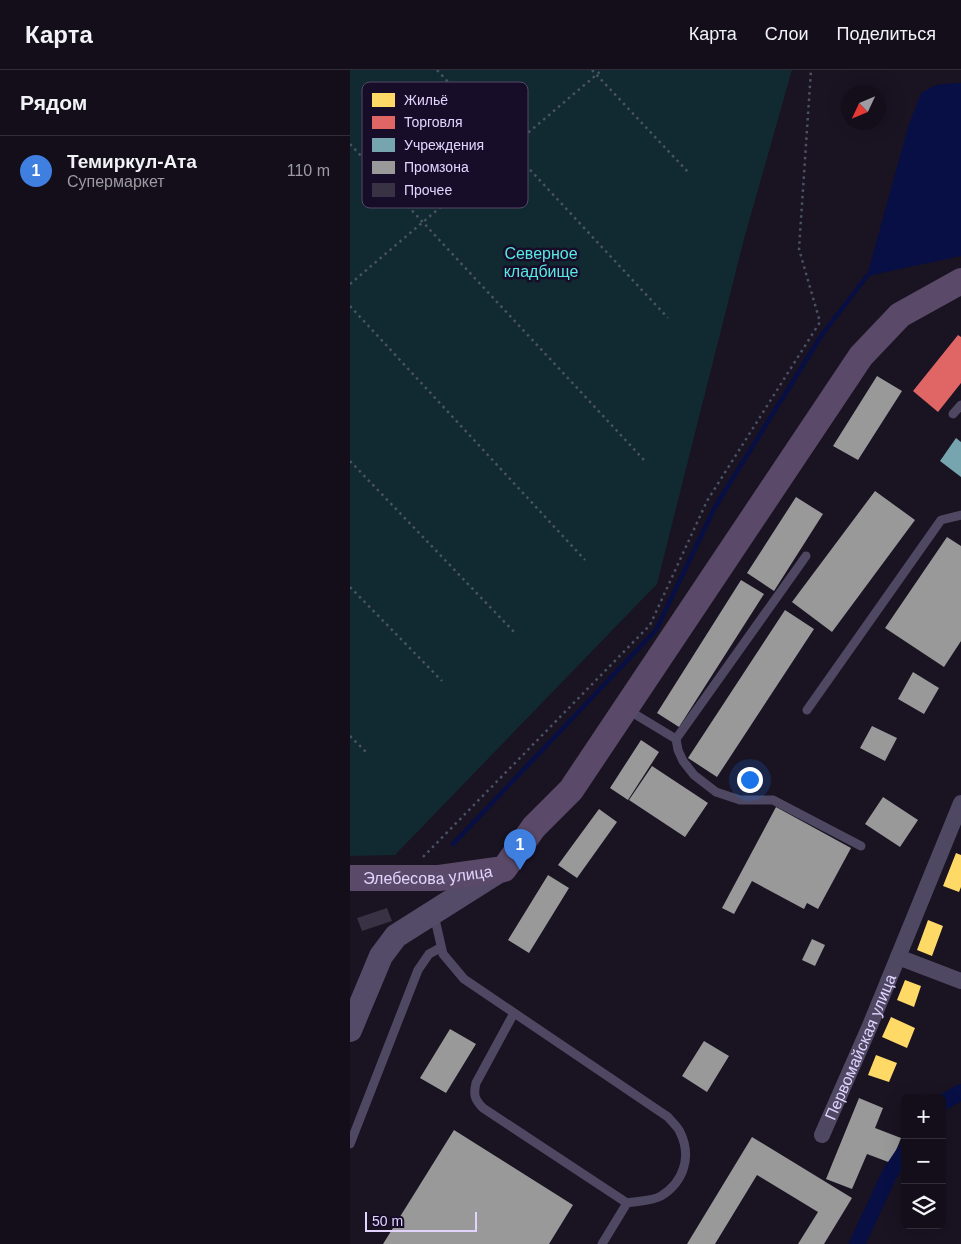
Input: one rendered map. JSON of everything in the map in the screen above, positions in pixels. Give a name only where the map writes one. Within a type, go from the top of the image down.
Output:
[{"type":"main road","points":[[504,868],[534,827],[571,790],[861,356],[900,314],[961,281]]},
{"type":"main road","name":"Элебесова улица","points":[[350,878],[438,878],[504,868]]},
{"type":"street","name":"Первомайская улица","points":[[822,1135],[869,1028],[961,804]]},
{"type":"street","points":[[350,1030],[381,956],[396,936],[504,868]]},
{"type":"street","name":"Первомайская улица","points":[[898,957],[961,981]]},
{"type":"lane","points":[[953,414],[961,405]]},
{"type":"lane","points":[[807,710],[941,520],[961,515]]},
{"type":"lane","points":[[806,556],[676,739],[678,750],[694,775],[716,792],[740,800],[773,800],[861,846]]},
{"type":"lane","points":[[626,708],[676,739]]},
{"type":"lane","points":[[434,912],[440,948],[464,979],[668,1117],[680,1130],[685,1146],[685,1168],[679,1180],[660,1197],[628,1203],[483,1108],[477,1102],[474,1094],[476,1083],[514,1013]]},
{"type":"lane","points":[[350,1144],[418,970],[429,954],[440,948]]},
{"type":"lane","points":[[602,1244],[628,1203]]},
{"type":"path","points":[[437,70],[448,82]]},
{"type":"path","points":[[592,70],[688,172]]},
{"type":"path","points":[[528,133],[602,70]]},
{"type":"path","points":[[423,858],[650,625],[707,501],[820,322],[799,249],[811,70]]},
{"type":"path","points":[[350,144],[362,157]]},
{"type":"path","points":[[528,167],[668,318]]},
{"type":"path","points":[[410,208],[645,461]]},
{"type":"path","points":[[350,284],[439,208]]},
{"type":"path","points":[[350,306],[585,560]]},
{"type":"path","points":[[350,462],[515,633]]},
{"type":"path","points":[[350,587],[442,681]]},
{"type":"path","points":[[350,736],[366,752]]},
{"type":"green space","name":"Северное кладбище","points":[[350,70],[792,70],[744,239],[657,584],[395,855],[350,856]]},
{"type":"shaded area","points":[[961,83],[961,256],[867,276],[908,127],[921,93],[936,85]]},
{"type":"building: Жильё","points":[[956,853],[961,855],[961,887],[959,892],[943,886]]},
{"type":"building: Жильё","points":[[928,920],[943,926],[932,956],[917,950]]},
{"type":"building: Жильё","points":[[905,980],[921,986],[914,1007],[897,1000]]},
{"type":"building: Жильё","points":[[891,1017],[915,1028],[907,1048],[882,1037]]},
{"type":"building: Жильё","points":[[876,1055],[897,1063],[889,1082],[868,1075]]},
{"type":"building: Торговля","points":[[958,335],[961,337],[961,383],[938,412],[913,391]]},
{"type":"building: Учреждения","points":[[956,438],[961,442],[961,477],[940,461]]},
{"type":"building: Промзона","points":[[877,376],[902,391],[858,460],[833,446]]},
{"type":"building: Промзона","points":[[875,491],[915,520],[832,632],[792,602]]},
{"type":"building: Промзона","points":[[796,497],[823,514],[774,591],[747,573]]},
{"type":"building: Промзона","points":[[947,537],[961,546],[961,641],[944,667],[885,628]]},
{"type":"building: Промзона","points":[[741,580],[764,594],[679,727],[657,713]]},
{"type":"building: Промзона","points":[[785,610],[814,629],[717,777],[688,758]]},
{"type":"building: Промзона","points":[[913,672],[939,688],[924,714],[898,699]]},
{"type":"building: Промзона","points":[[872,726],[897,738],[885,761],[860,748]]},
{"type":"building: Промзона","points":[[641,740],[659,752],[628,800],[610,788]]},
{"type":"building: Промзона","points":[[652,766],[708,803],[685,837],[629,800]]},
{"type":"building: Промзона","points":[[883,797],[918,820],[900,847],[865,824]]},
{"type":"building: Промзона","points":[[776,807],[851,848],[818,909],[807,903],[804,909],[752,881],[734,914],[722,908]]},
{"type":"building: Промзона","points":[[599,809],[617,822],[577,878],[558,865]]},
{"type":"building: Промзона","points":[[548,875],[569,888],[529,953],[508,940]]},
{"type":"building: Промзона","points":[[812,939],[825,945],[815,966],[802,960]]},
{"type":"building: Промзона","points":[[450,1029],[476,1044],[446,1093],[420,1078]]},
{"type":"building: Промзона","points":[[704,1041],[729,1056],[707,1092],[682,1076]]},
{"type":"building: Промзона","points":[[859,1098],[883,1108],[875,1128],[901,1138],[891,1163],[867,1154],[852,1189],[826,1179]]},
{"type":"building: Промзона","points":[[454,1130],[573,1205],[549,1244],[383,1244]]},
{"type":"building: Промзона","points":[[752,1137],[852,1198],[824,1244],[798,1244],[818,1212],[757,1175],[715,1244],[687,1244]]},
{"type":"building: Прочее","points":[[387,908],[392,921],[362,931],[357,918]]},
{"type":"waterway","points":[[453,844],[656,630],[715,507],[821,336],[867,276]]},
{"type":"waterway","points":[[946,1101],[961,1092]]},
{"type":"waterway","points":[[857,1244],[889,1175],[901,1157]]},
{"type":"place","name":"Темиркул-Ата","points":[[520,870]]}]
